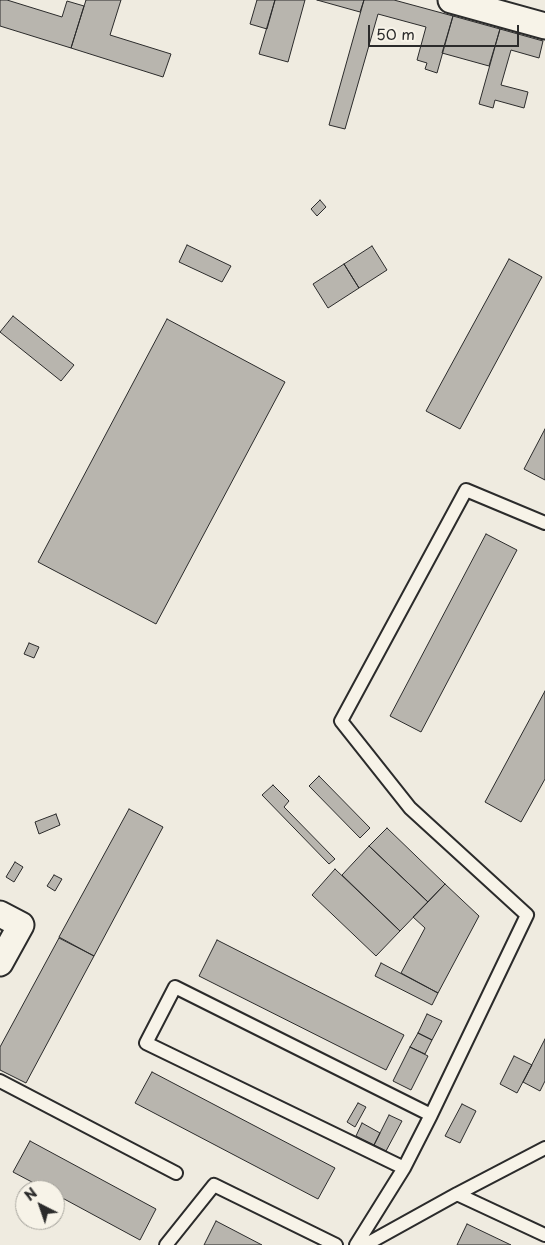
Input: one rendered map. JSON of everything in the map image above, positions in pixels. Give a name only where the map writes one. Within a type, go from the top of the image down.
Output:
[{"type":"street","points":[[452,0],[545,26]]},
{"type":"street","points":[[0,914],[21,925],[0,963]]},
{"type":"lane","points":[[356,1245],[404,1168],[527,915],[410,808],[341,721],[466,490],[545,523]]},
{"type":"lane","points":[[404,1168],[146,1043],[175,987],[431,1115]]},
{"type":"lane","points":[[0,1081],[176,1173]]},
{"type":"lane","points":[[365,1245],[545,1148]]},
{"type":"lane","points":[[166,1245],[214,1185],[336,1245]]},
{"type":"lane","points":[[457,1194],[545,1235]]},
{"type":"building","points":[[0,0],[7,0],[62,17],[67,1],[84,6],[71,48],[0,26]]},
{"type":"building","points":[[86,0],[121,0],[110,35],[171,54],[163,77],[71,48]]},
{"type":"building","points":[[257,0],[275,0],[267,29],[250,24]]},
{"type":"building","points":[[275,0],[305,0],[288,62],[259,54]]},
{"type":"building","points":[[317,0],[364,0],[360,12]]},
{"type":"building","points":[[364,0],[394,0],[453,16],[437,73],[425,69],[427,63],[417,60],[426,27],[378,14],[345,129],[329,125]]},
{"type":"building","points":[[453,16],[500,29],[489,66],[442,53]]},
{"type":"building","points":[[500,29],[543,41],[539,58],[511,50],[501,85],[528,92],[524,108],[495,100],[493,108],[479,104]]},
{"type":"building","points":[[320,200],[326,207],[317,216],[311,209]]},
{"type":"building","points":[[187,245],[231,266],[222,282],[179,262]]},
{"type":"building","points":[[372,246],[387,270],[359,288],[344,264]]},
{"type":"building","points":[[509,259],[542,277],[460,429],[426,411]]},
{"type":"building","points":[[344,264],[359,288],[328,308],[313,284]]},
{"type":"building","points":[[13,316],[74,365],[61,381],[0,332]]},
{"type":"building","points":[[167,319],[285,382],[156,624],[38,562]]},
{"type":"building","points":[[545,429],[545,480],[524,469]]},
{"type":"building","points":[[486,534],[517,550],[421,732],[390,716]]},
{"type":"building","points":[[29,643],[39,647],[34,658],[24,654]]},
{"type":"building","points":[[545,691],[545,779],[521,822],[485,802]]},
{"type":"building","points":[[319,776],[370,828],[360,838],[309,786]]},
{"type":"building","points":[[273,785],[289,801],[284,807],[335,859],[329,864],[262,795]]},
{"type":"building","points":[[129,809],[163,827],[94,956],[59,937]]},
{"type":"building","points":[[56,814],[60,825],[39,834],[35,822]]},
{"type":"building","points":[[387,828],[445,884],[428,902],[369,846]]},
{"type":"building","points":[[369,846],[428,902],[400,931],[342,875]]},
{"type":"building","points":[[15,862],[23,867],[14,882],[6,877]]},
{"type":"building","points":[[335,869],[400,931],[376,956],[312,895]]},
{"type":"building","points":[[54,875],[62,879],[55,891],[47,886]]},
{"type":"building","points":[[445,884],[479,916],[438,993],[401,973],[425,928],[413,917]]},
{"type":"building","points":[[59,938],[94,956],[26,1083],[0,1070],[0,1047]]},
{"type":"building","points":[[217,940],[404,1035],[386,1070],[199,976]]},
{"type":"building","points":[[381,963],[438,993],[432,1005],[375,976]]},
{"type":"building","points":[[427,1014],[442,1021],[432,1040],[418,1033]]},
{"type":"building","points":[[418,1033],[432,1040],[425,1054],[410,1047]]},
{"type":"building","points":[[545,1039],[545,1081],[540,1091],[523,1082]]},
{"type":"building","points":[[410,1047],[428,1056],[411,1090],[393,1081]]},
{"type":"building","points":[[514,1056],[532,1065],[517,1093],[500,1084]]},
{"type":"building","points":[[152,1072],[335,1168],[318,1199],[135,1103]]},
{"type":"building","points":[[358,1103],[366,1107],[355,1127],[347,1122]]},
{"type":"building","points":[[462,1104],[476,1111],[460,1143],[445,1136]]},
{"type":"building","points":[[389,1115],[402,1121],[386,1151],[374,1145]]},
{"type":"building","points":[[362,1123],[380,1133],[374,1145],[356,1136]]},
{"type":"building","points":[[30,1141],[156,1209],[140,1240],[65,1199],[65,1180],[28,1180],[13,1172]]},
{"type":"building","points":[[216,1221],[262,1245],[204,1245]]},
{"type":"building","points":[[467,1224],[511,1245],[457,1245]]}]
